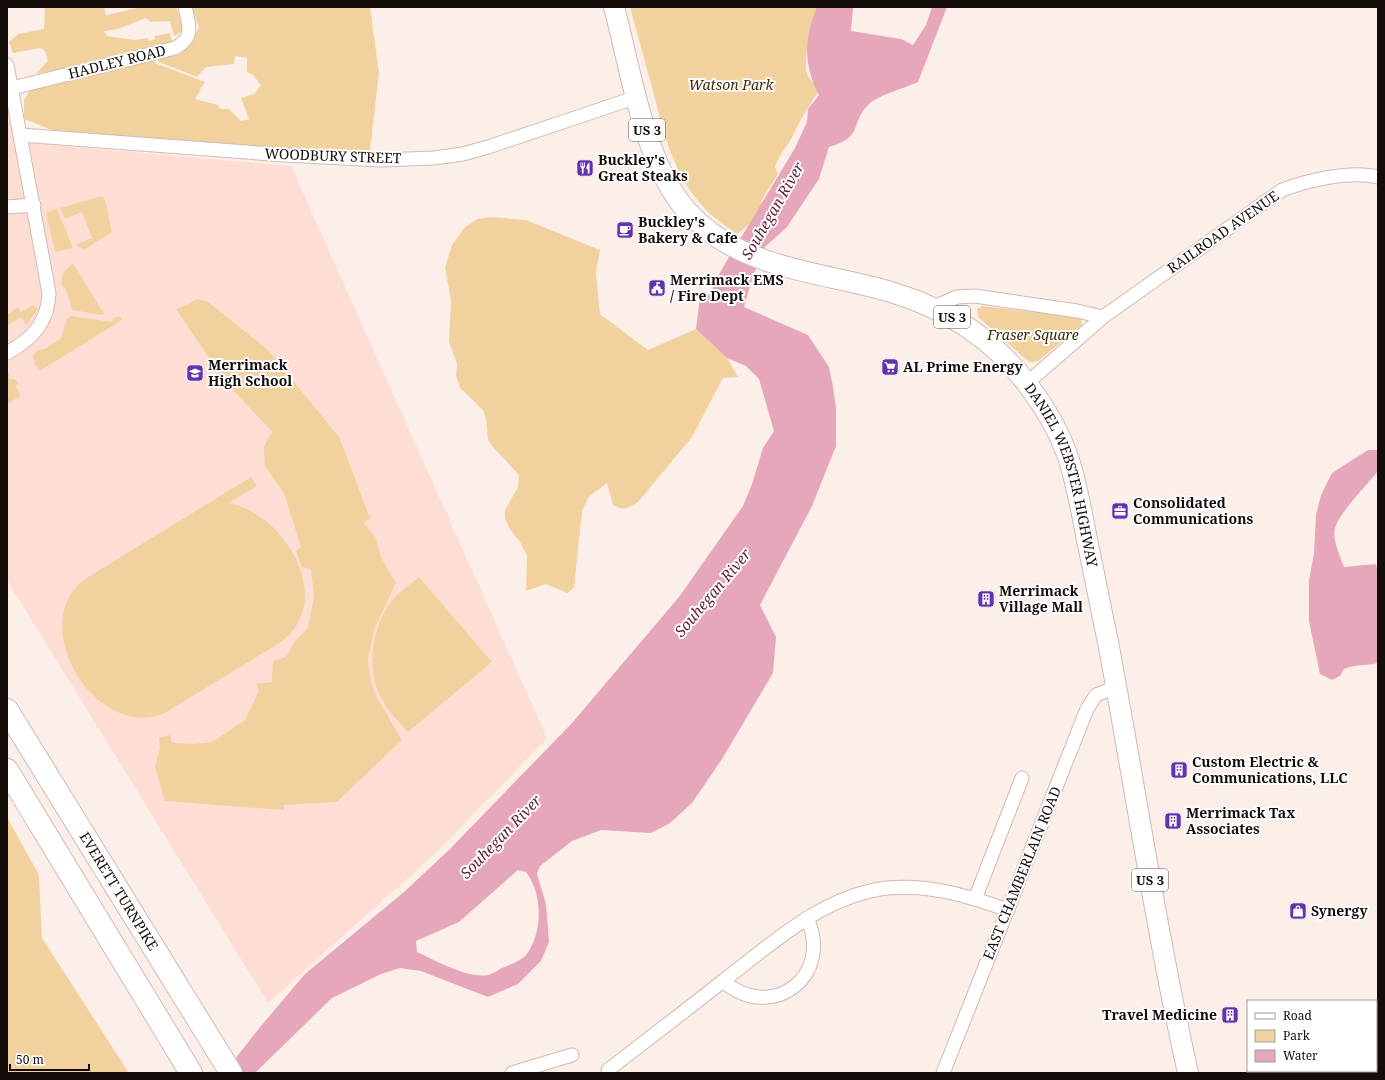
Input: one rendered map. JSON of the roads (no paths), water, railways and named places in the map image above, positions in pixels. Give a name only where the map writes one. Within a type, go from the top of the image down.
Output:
[{"type":"highway","name":"EVERETT TURNPIKE","points":[[7,710],[231,1073]]},
{"type":"highway","points":[[7,770],[186,1064]]},
{"type":"main road","name":"DANIEL WEBSTER HIGHWAY","points":[[614,7],[637,97],[658,165],[679,201],[691,215],[714,236],[757,259],[890,291],[934,307],[954,318],[994,348],[1027,383],[1056,429],[1074,476],[1116,687],[1168,978],[1188,1073]]},
{"type":"street","name":"HADLEY ROAD","points":[[12,88],[175,48],[186,41],[189,35],[185,7]]},
{"type":"street","points":[[7,65],[49,284],[48,309],[40,327],[34,334],[7,353]]},
{"type":"street","name":"WOODBURY STREET","points":[[21,135],[285,155],[382,160],[434,158],[463,154],[488,148],[637,97]]},
{"type":"street","name":"RAILROAD AVENUE","points":[[1027,383],[1103,317],[1282,190],[1306,182],[1350,175],[1365,174],[1378,177]]},
{"type":"street","points":[[7,207],[34,205]]},
{"type":"street","points":[[934,307],[957,297],[975,296],[1077,311],[1103,317]]},
{"type":"street","name":"EAST CHAMBERLAIN ROAD","points":[[943,1073],[1087,709],[1096,695],[1116,687]]},
{"type":"street","points":[[976,899],[1022,778]]},
{"type":"street","points":[[608,1070],[807,918],[832,904],[859,894],[886,888],[910,887],[936,888],[1008,910]]},
{"type":"street","points":[[723,981],[738,992],[760,998],[772,996],[794,986],[804,978],[813,957],[814,935],[807,918]]},
{"type":"street","points":[[512,1073],[572,1055]]},
{"type":"water","name":"Souhegan River","points":[[817,7],[853,7],[851,31],[901,39],[913,45],[926,25],[932,7],[947,7],[918,82],[873,101],[859,117],[855,129],[848,139],[829,147],[819,179],[787,227],[765,247],[753,276],[744,307],[808,335],[829,367],[836,408],[836,446],[812,506],[760,605],[776,637],[773,673],[722,759],[692,803],[670,823],[651,833],[601,830],[572,841],[540,866],[537,874],[546,904],[549,942],[541,961],[518,984],[488,997],[421,971],[400,968],[381,974],[332,998],[255,1073],[224,1073],[305,974],[404,892],[449,850],[572,723],[679,597],[743,506],[752,484],[763,448],[774,431],[759,379],[746,366],[727,358],[696,329],[700,297],[711,294],[716,279],[795,148],[807,122],[808,109],[819,95],[810,73],[807,51],[813,18]],"holes":[[[518,870],[526,872],[536,891],[539,914],[536,936],[532,946],[526,955],[521,959],[492,974],[480,975],[462,972],[417,952],[416,941],[459,922]]]},
{"type":"water","points":[[1368,450],[1378,450],[1378,471],[1342,514],[1334,532],[1337,548],[1344,567],[1375,564],[1378,569],[1378,663],[1353,666],[1344,669],[1340,676],[1332,680],[1320,674],[1309,621],[1309,580],[1314,554],[1316,515],[1321,495],[1332,473]]},
{"type":"place","name":"Buckley's Great Steaks","points":[[585,168]]},
{"type":"place","name":"Buckley's Bakery & Cafe","points":[[625,230]]},
{"type":"place","name":"Merrimack EMS / Fire Dept","points":[[657,288]]},
{"type":"place","name":"AL Prime Energy","points":[[890,367]]},
{"type":"place","name":"Merrimack High School","points":[[195,373]]},
{"type":"place","name":"Consolidated Communications","points":[[1120,511]]},
{"type":"place","name":"Merrimack Village Mall","points":[[986,599]]},
{"type":"place","name":"Custom Electric & Communications, LLC","points":[[1179,770]]},
{"type":"place","name":"Merrimack Tax Associates","points":[[1173,821]]},
{"type":"place","name":"Synergy","points":[[1298,911]]},
{"type":"place","name":"Travel Medicine","points":[[1230,1015]]},
{"type":"park label","name":"Watson Park","points":[[731,85]]},
{"type":"park label","name":"Fraser Square","points":[[1033,335]]}]
